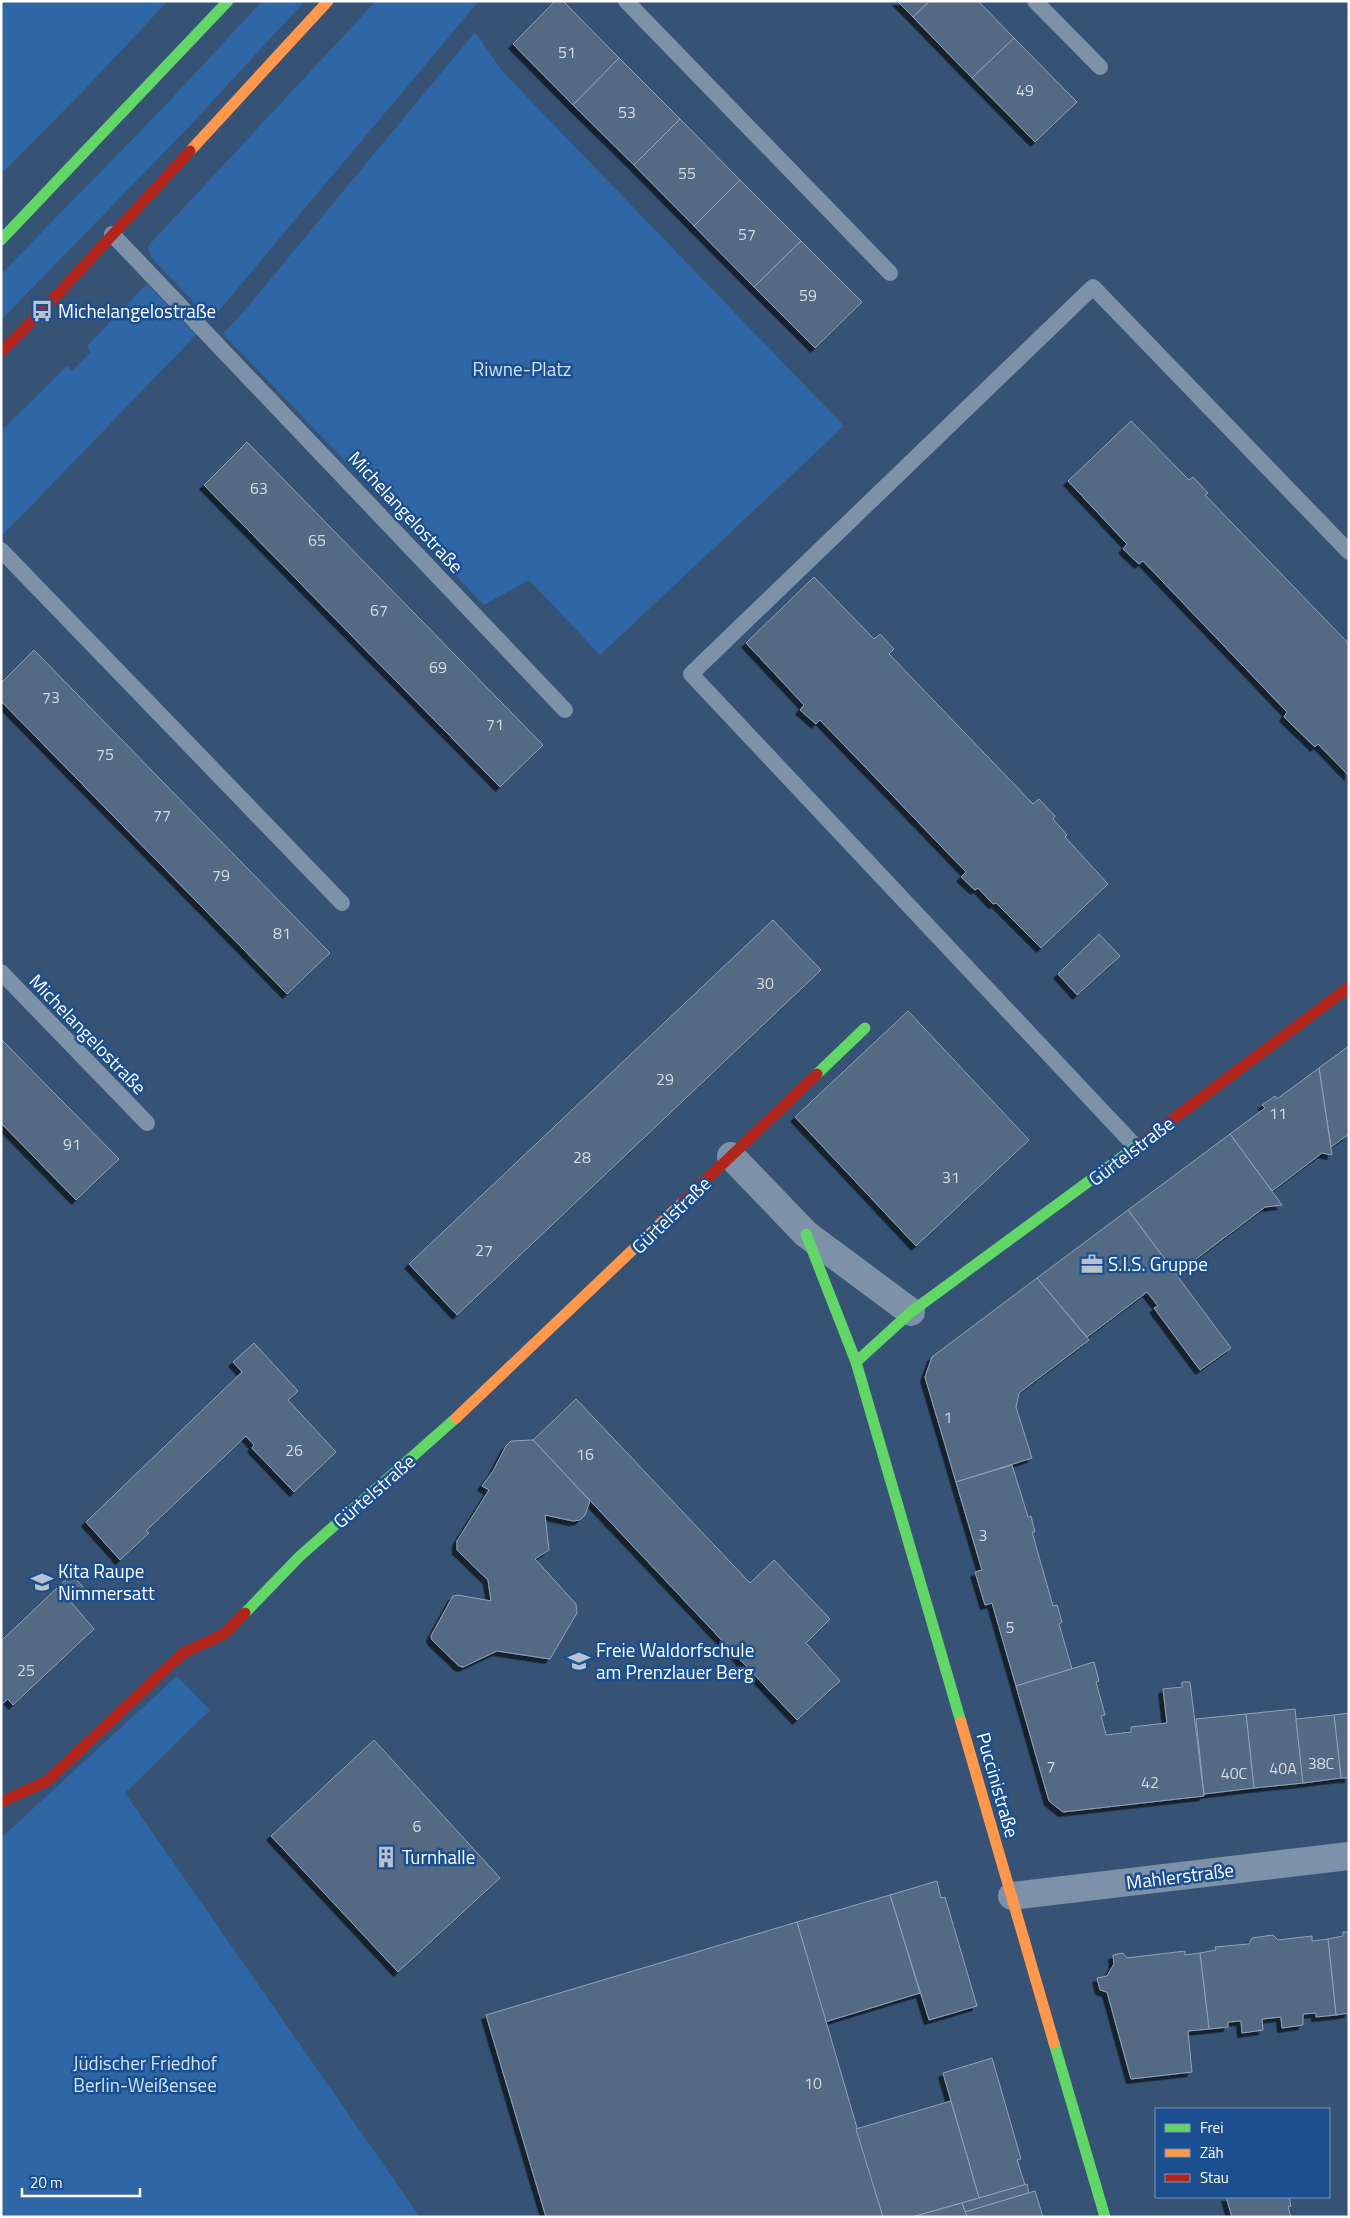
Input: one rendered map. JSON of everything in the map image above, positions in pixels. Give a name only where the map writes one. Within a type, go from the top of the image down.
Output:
[{"type":"street","points":[[1,240],[228,1]]},
{"type":"street","points":[[1,352],[328,1]]},
{"type":"street","name":"Gürtelstraße","points":[[856,1362],[912,1312],[1349,987]]},
{"type":"street","name":"Gürtelstraße","points":[[1,1802],[46,1781],[184,1653],[224,1634],[299,1557],[474,1402],[865,1028]]},
{"type":"street","points":[[732,1156],[806,1234],[912,1312]]},
{"type":"street","points":[[806,1234],[856,1362]]},
{"type":"street","name":"Puccinistraße","points":[[856,1362],[1105,2217]]},
{"type":"street","name":"Mahlerstraße","points":[[1012,1896],[1349,1856]]},
{"type":"lane","points":[[626,1],[890,273]]},
{"type":"lane","points":[[1036,1],[1100,67]]},
{"type":"lane","name":"Michelangelostraße","points":[[112,234],[565,710]]},
{"type":"lane","points":[[1136,1147],[691,674],[1093,287],[1349,552]]},
{"type":"lane","points":[[1,550],[342,903]]},
{"type":"lane","name":"Michelangelostraße","points":[[1,972],[147,1123]]},
{"type":"green space","points":[[1,1],[168,1],[1,174]]},
{"type":"green space","points":[[262,1],[305,1],[185,131],[1,320],[1,274],[162,109]]},
{"type":"green space","points":[[376,1],[479,1],[211,320],[151,257],[148,246]]},
{"type":"green space","name":"Riwne-Platz","points":[[475,32],[503,72],[844,426],[600,655],[529,580],[484,605],[223,334]]},
{"type":"green space","points":[[147,284],[196,335],[1,537],[1,431],[67,366],[72,371],[90,353],[87,346]]},
{"type":"green space","name":"Jüdischer Friedhof Berlin-Weißensee","points":[[177,1676],[210,1710],[125,1793],[420,2217],[1,2217],[1,1838]]},
{"type":"building","points":[[555,1],[563,1],[619,58],[573,105],[513,44]]},
{"type":"building","points":[[897,1],[930,1],[913,17]]},
{"type":"building","points":[[930,1],[978,1],[1014,38],[972,78],[913,17]]},
{"type":"building","points":[[1014,38],[1077,102],[1035,142],[972,78]]},
{"type":"building","points":[[619,58],[680,119],[634,165],[573,105]]},
{"type":"building","points":[[680,119],[740,180],[694,226],[634,165]]},
{"type":"building","points":[[740,180],[801,241],[754,287],[694,226]]},
{"type":"building","points":[[801,241],[862,302],[815,348],[754,287]]},
{"type":"building","points":[[1131,421],[1189,480],[1193,477],[1208,493],[1205,495],[1349,644],[1349,776],[1318,744],[1315,747],[1284,717],[1287,712],[1143,561],[1139,564],[1123,549],[1127,544],[1068,481]]},
{"type":"building","points":[[247,442],[543,745],[500,787],[204,485]]},
{"type":"building","points":[[814,577],[874,639],[880,634],[894,649],[889,654],[1033,804],[1039,799],[1055,816],[1053,819],[1067,835],[1065,837],[1108,884],[1041,948],[996,903],[993,904],[978,888],[975,890],[961,877],[966,872],[820,720],[816,724],[800,710],[804,705],[746,643]]},
{"type":"building","points":[[34,650],[330,953],[287,994],[1,701],[1,683]]},
{"type":"building","points":[[773,920],[821,970],[457,1315],[409,1264]]},
{"type":"building","points":[[1099,934],[1120,956],[1077,995],[1058,974]]},
{"type":"building","points":[[908,1011],[1029,1140],[916,1246],[795,1117]]},
{"type":"building","points":[[1,1039],[119,1159],[76,1200],[1,1123]]},
{"type":"building","points":[[1349,1046],[1349,1134],[1331,1147],[1319,1068]]},
{"type":"building","points":[[1319,1068],[1332,1155],[1322,1153],[1272,1191],[1230,1134],[1265,1108],[1262,1105],[1275,1096],[1277,1099]]},
{"type":"building","points":[[1230,1134],[1282,1205],[1265,1207],[1176,1274],[1128,1210]]},
{"type":"building","points":[[1128,1210],[1231,1348],[1200,1370],[1154,1308],[1158,1306],[1147,1292],[1087,1337],[1037,1278]]},
{"type":"building","points":[[1037,1278],[1089,1340],[1019,1393],[1016,1407],[1032,1458],[956,1482],[925,1377],[932,1357]]},
{"type":"building","points":[[254,1343],[298,1391],[288,1400],[336,1452],[294,1492],[252,1448],[254,1445],[246,1436],[146,1531],[149,1533],[120,1560],[86,1522],[242,1372],[233,1362]]},
{"type":"building","points":[[576,1399],[750,1583],[774,1560],[830,1619],[806,1643],[840,1681],[797,1720],[533,1440]]},
{"type":"building","points":[[533,1440],[590,1501],[585,1515],[580,1520],[573,1521],[545,1515],[549,1550],[535,1559],[576,1604],[577,1613],[550,1659],[497,1651],[463,1667],[459,1666],[432,1640],[431,1636],[453,1596],[458,1595],[491,1601],[488,1580],[457,1550],[457,1541],[489,1490],[482,1486],[493,1471],[506,1446],[511,1441]]},
{"type":"building","points":[[1012,1465],[1028,1517],[1031,1516],[1035,1532],[1032,1532],[1053,1606],[1057,1605],[1062,1622],[1059,1624],[1072,1669],[1016,1686],[992,1603],[985,1605],[975,1572],[982,1570],[956,1482]]},
{"type":"building","points":[[72,1574],[86,1591],[72,1603],[58,1587]]},
{"type":"building","points":[[58,1587],[94,1629],[13,1705],[8,1699],[1,1705],[1,1641]]},
{"type":"building","points":[[1094,1662],[1099,1681],[1096,1682],[1105,1715],[1101,1716],[1106,1735],[1131,1732],[1131,1727],[1167,1723],[1163,1689],[1182,1687],[1182,1682],[1190,1682],[1204,1796],[1063,1812],[1049,1801],[1016,1686]]},
{"type":"building","points":[[1295,1709],[1303,1783],[1254,1788],[1246,1714]]},
{"type":"building","points":[[1349,1713],[1349,1778],[1341,1778],[1334,1715]]},
{"type":"building","points":[[1246,1714],[1254,1788],[1204,1794],[1196,1719]]},
{"type":"building","points":[[1334,1715],[1341,1778],[1303,1783],[1296,1719]]},
{"type":"building","name":"Turnhalle","points":[[374,1740],[500,1878],[398,1972],[271,1836]]},
{"type":"building","points":[[937,1881],[941,1898],[945,1897],[977,2006],[929,2020],[890,1895]]},
{"type":"building","points":[[890,1895],[920,1993],[825,2022],[797,1922]]},
{"type":"building","points":[[797,1922],[883,2217],[546,2217],[486,2015]]},
{"type":"building","points":[[1343,1932],[1349,1932],[1349,2013],[1336,2015],[1328,1939],[1343,1936]]},
{"type":"building","points":[[1273,1935],[1278,1940],[1312,1936],[1312,1941],[1328,1939],[1336,2015],[1316,2017],[1316,2013],[1303,2014],[1303,2025],[1282,2028],[1281,2017],[1262,2019],[1263,2030],[1242,2033],[1241,2021],[1228,2022],[1228,2027],[1209,2029],[1200,1953],[1216,1950],[1215,1947],[1249,1944],[1252,1938]]},
{"type":"building","points":[[1185,1951],[1185,1955],[1200,1953],[1209,2029],[1188,2031],[1192,2072],[1131,2079],[1107,1992],[1100,1990],[1097,1978],[1107,1976],[1114,1964],[1113,1955],[1123,1953],[1127,1958]]},
{"type":"building","points":[[992,2058],[1021,2159],[1017,2160],[1025,2185],[979,2198],[943,2073]]},
{"type":"building","points":[[951,2101],[979,2198],[912,2217],[883,2217],[856,2129]]},
{"type":"building","points":[[1027,2184],[1029,2193],[965,2212],[962,2203]]},
{"type":"building","points":[[1035,2191],[1043,2217],[967,2217],[965,2212]]},
{"type":"building","points":[[1226,2198],[1289,2198],[1291,2206],[1288,2207],[1291,2217],[1232,2217]]},
{"type":"building","points":[[962,2203],[967,2217],[912,2217]]},
{"type":"traffic: fast","points":[[1,240],[228,1]]},
{"type":"traffic: fast","points":[[817,1074],[865,1028]]},
{"type":"traffic: fast","points":[[856,1362],[911,1312],[1141,1143]]},
{"type":"traffic: fast","points":[[806,1234],[856,1362],[961,1722]]},
{"type":"traffic: fast","points":[[245,1613],[299,1557],[456,1418]]},
{"type":"traffic: fast","points":[[1054,2043],[1105,2217]]},
{"type":"traffic: slow","points":[[190,151],[328,1]]},
{"type":"traffic: slow","points":[[456,1418],[683,1202]]},
{"type":"traffic: slow","points":[[961,1722],[1054,2043]]},
{"type":"traffic: jam","points":[[1,352],[42,311],[190,151]]},
{"type":"traffic: jam","points":[[1141,1143],[1349,987]]},
{"type":"traffic: jam","points":[[683,1202],[817,1074]]},
{"type":"traffic: jam","points":[[1,1802],[47,1781],[183,1653],[224,1634],[245,1613]]},
{"type":"place","name":"Michelangelostraße","points":[[42,311]]},
{"type":"place","name":"S.I.S. Gruppe","points":[[1092,1264]]},
{"type":"place","name":"Kita Raupe Nimmersatt","points":[[42,1582]]},
{"type":"place","name":"Freie Waldorfschule am Prenzlauer Berg","points":[[579,1661]]},
{"type":"place","name":"Turnhalle","points":[[386,1857]]}]
